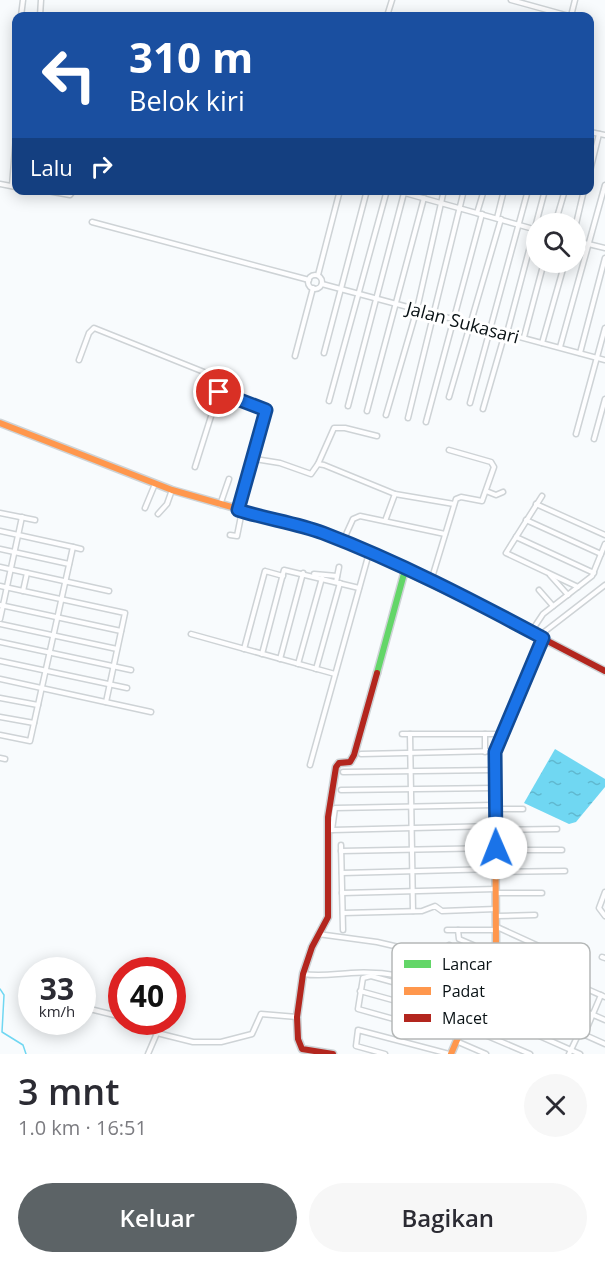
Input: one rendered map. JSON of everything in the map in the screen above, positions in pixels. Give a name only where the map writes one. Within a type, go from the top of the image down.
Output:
[{"type":"street","points":[[511,0],[555,12]]},
{"type":"street","points":[[594,133],[605,135]]},
{"type":"street","points":[[594,155],[599,134]]},
{"type":"street","points":[[560,347],[605,185]]},
{"type":"street","points":[[313,288],[321,284],[318,276],[339,195]]},
{"type":"street","points":[[324,353],[366,195]]},
{"type":"street","points":[[329,401],[386,195]]},
{"type":"street","points":[[348,406],[403,195]]},
{"type":"street","points":[[412,195],[526,226]]},
{"type":"street","points":[[386,415],[417,309],[443,195]]},
{"type":"street","points":[[408,418],[463,195]]},
{"type":"street","points":[[426,422],[480,213],[482,195]]},
{"type":"street","points":[[449,397],[471,324],[503,195]]},
{"type":"street","points":[[470,403],[527,195]]},
{"type":"street","points":[[540,213],[544,195]]},
{"type":"street","points":[[558,213],[564,195]]},
{"type":"street","points":[[579,213],[583,195]]},
{"type":"street","points":[[366,411],[424,198]]},
{"type":"street","points":[[92,222],[309,280],[318,276]]},
{"type":"street","points":[[586,243],[605,248]]},
{"type":"street","points":[[580,353],[605,258]]},
{"type":"street","points":[[483,409],[526,264]]},
{"type":"street","points":[[524,337],[541,273]]},
{"type":"street","points":[[542,343],[562,273]]},
{"type":"street","points":[[295,356],[313,288],[309,280]]},
{"type":"street","name":"Jalan Sukasari","points":[[321,284],[605,360]]},
{"type":"street","points":[[79,360],[89,333],[96,328],[219,378],[219,391],[195,467]]},
{"type":"street","points":[[576,434],[605,328]]},
{"type":"street","points":[[219,391],[266,410],[240,511],[237,536],[230,535]]},
{"type":"street","points":[[594,439],[605,399]]},
{"type":"street","points":[[0,423],[171,490],[220,506],[313,530],[343,541],[431,581],[605,671]]},
{"type":"street","points":[[252,460],[280,463],[310,474],[317,465],[334,428],[345,428],[377,436]]},
{"type":"street","points":[[431,581],[454,504],[459,497],[481,502],[494,464],[449,450]]},
{"type":"street","points":[[317,465],[333,467],[395,494],[454,504]]},
{"type":"street","points":[[220,506],[229,479]]},
{"type":"street","points":[[145,508],[154,484]]},
{"type":"street","points":[[158,514],[167,504],[171,490]]},
{"type":"street","points":[[486,491],[496,495],[503,492]]},
{"type":"street","points":[[385,521],[395,494]]},
{"type":"street","points":[[542,496],[506,553],[578,587]]},
{"type":"street","points":[[536,504],[605,535]]},
{"type":"street","points":[[0,513],[34,520]]},
{"type":"street","points":[[343,541],[356,516],[445,534]]},
{"type":"street","points":[[0,619],[22,517]]},
{"type":"street","points":[[526,520],[601,554]]},
{"type":"street","points":[[0,531],[81,549]]},
{"type":"street","points":[[516,537],[594,573]]},
{"type":"street","points":[[531,632],[543,614],[594,573],[605,544]]},
{"type":"street","points":[[0,735],[30,741],[73,547]]},
{"type":"street","points":[[0,549],[69,564]]},
{"type":"street","points":[[310,765],[369,552]]},
{"type":"street","points":[[0,567],[109,591]]},
{"type":"street","points":[[316,669],[338,582],[339,567]]},
{"type":"street","points":[[262,654],[283,576],[287,569],[359,588]]},
{"type":"street","points":[[333,1054],[302,1048],[297,1040],[297,1017],[303,974],[318,934],[329,914],[330,830],[336,767],[339,763],[350,762],[354,755],[405,570]]},
{"type":"street","points":[[244,649],[265,572],[283,576]]},
{"type":"street","points":[[23,591],[27,573]]},
{"type":"street","points":[[303,573],[337,576]]},
{"type":"street","points":[[280,659],[303,573]]},
{"type":"street","points":[[548,573],[568,594]]},
{"type":"street","points":[[298,664],[322,578]]},
{"type":"street","points":[[496,943],[495,752],[544,638],[605,585]]},
{"type":"street","points":[[0,586],[125,613],[106,702]]},
{"type":"street","points":[[539,590],[553,606]]},
{"type":"street","points":[[1,606],[121,631]]},
{"type":"street","points":[[0,624],[117,649]]},
{"type":"street","points":[[191,634],[335,674]]},
{"type":"street","points":[[0,642],[130,670]]},
{"type":"street","points":[[0,661],[127,688]]},
{"type":"street","points":[[0,680],[151,712]]},
{"type":"street","points":[[0,698],[38,705]]},
{"type":"street","points":[[0,717],[34,723]]},
{"type":"street","points":[[402,734],[501,734]]},
{"type":"street","points":[[410,734],[413,911]]},
{"type":"street","points":[[485,734],[486,752]]},
{"type":"street","points":[[361,754],[495,752]]},
{"type":"street","points":[[343,772],[495,770]]},
{"type":"street","points":[[341,790],[495,788]]},
{"type":"street","points":[[330,830],[335,808],[496,807],[523,809]]},
{"type":"street","points":[[330,830],[557,829]]},
{"type":"street","points":[[341,845],[343,930]]},
{"type":"street","points":[[341,851],[562,850]]},
{"type":"street","points":[[342,873],[413,870],[565,871]]},
{"type":"street","points":[[342,893],[413,891],[542,893]]},
{"type":"street","points":[[605,892],[599,908],[605,916]]},
{"type":"street","points":[[343,913],[422,911],[432,906],[442,911],[536,915]]},
{"type":"street","points":[[447,930],[497,928],[531,943]]},
{"type":"street","points":[[458,930],[459,939],[468,943]]},
{"type":"street","points":[[318,934],[392,945]]},
{"type":"street","points":[[303,974],[316,977],[352,973],[392,974]]},
{"type":"street","points":[[392,982],[367,975],[363,978],[358,1009],[392,1019]]},
{"type":"street","points":[[360,991],[392,1001]]},
{"type":"street","points":[[590,1020],[603,996]]},
{"type":"street","points":[[165,1035],[193,1042],[221,1042],[252,1034],[261,1014],[297,1017]]},
{"type":"street","points":[[590,1014],[605,1020]]},
{"type":"street","points":[[385,1054],[356,1046],[358,1030],[392,1039]]},
{"type":"street","points":[[148,1054],[156,1035]]},
{"type":"street","points":[[590,1038],[605,1044]]},
{"type":"street","points":[[392,1039],[450,1054],[457,1039],[486,1054]]},
{"type":"street","points":[[499,1039],[530,1054]]},
{"type":"street","points":[[543,1039],[570,1052],[580,1054]]},
{"type":"street","points":[[570,1052],[578,1039]]},
{"type":"water","points":[[555,749],[605,779],[605,787],[576,822],[569,824],[524,803]]},
{"type":"waterway","points":[[0,989],[4,995],[2,1032],[23,1045],[26,1054]]},
{"type":"traffic: fast","points":[[291,524],[343,541],[509,621]]},
{"type":"traffic: fast","points":[[377,673],[405,570]]},
{"type":"traffic: slow","points":[[0,423],[172,490],[291,524]]},
{"type":"traffic: slow","points":[[495,771],[496,943]]},
{"type":"traffic: slow","points":[[451,1054],[457,1039]]},
{"type":"traffic: jam","points":[[509,621],[605,671]]},
{"type":"traffic: jam","points":[[495,771],[495,751],[543,638]]},
{"type":"traffic: jam","points":[[333,1054],[302,1049],[298,1039],[297,1017],[303,974],[312,947],[328,917],[328,817],[336,767],[339,763],[350,762],[354,755],[377,673]]},
{"type":"route","points":[[219,392],[266,410],[238,510],[313,530],[351,545],[431,581],[543,638],[538,654],[497,743],[495,752],[496,848]]}]
